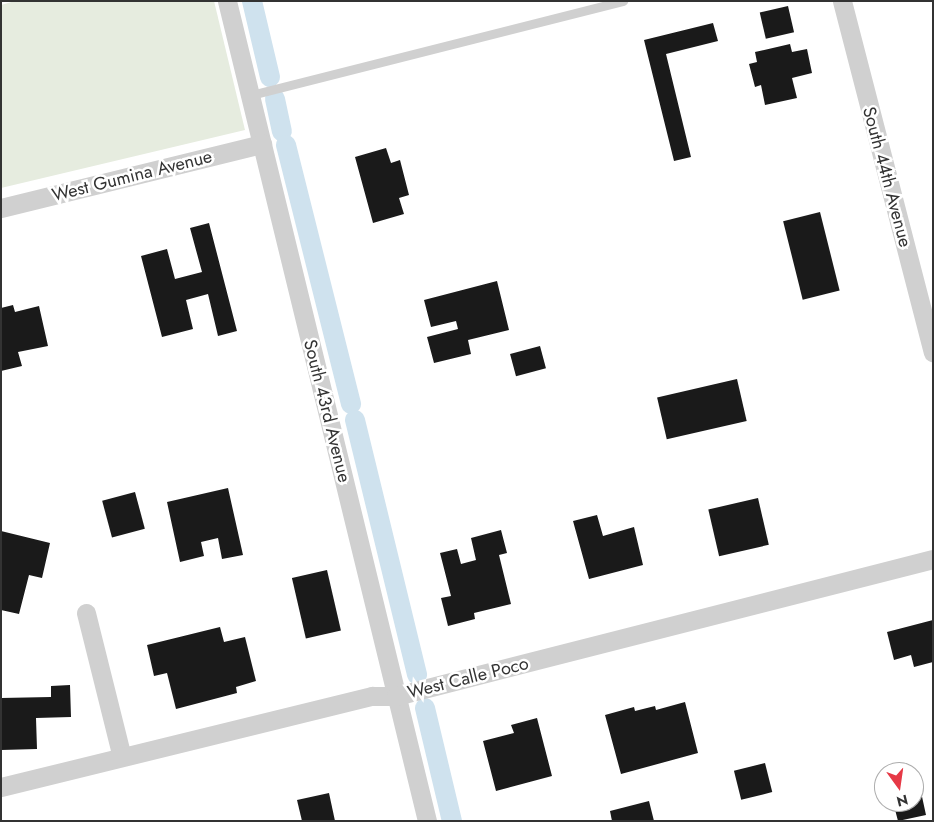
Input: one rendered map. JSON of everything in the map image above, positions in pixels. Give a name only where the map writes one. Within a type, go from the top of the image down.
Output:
[{"type":"street","name":"South 43rd Avenue","points":[[227,1],[259,93],[262,144],[427,821]]},
{"type":"street","name":"South 44th Avenue","points":[[842,1],[933,352]]},
{"type":"street","name":"West Gumina Avenue","points":[[1,208],[262,144]]},
{"type":"street","name":"West Calle Poco","points":[[1,787],[372,696],[396,696],[933,560]]},
{"type":"street","points":[[86,613],[122,757]]},
{"type":"lane","points":[[259,93],[285,88],[623,1]]},
{"type":"shaded area","points":[[15,1],[214,1],[245,130],[1,188],[1,5]]},
{"type":"building","points":[[788,6],[794,32],[766,39],[760,13]]},
{"type":"building","points":[[713,23],[718,41],[666,54],[691,157],[674,161],[644,40]]},
{"type":"building","points":[[790,44],[792,52],[807,49],[812,73],[792,78],[797,98],[765,105],[761,85],[755,87],[749,64],[757,62],[755,52]]},
{"type":"building","points":[[386,148],[391,163],[400,160],[409,195],[399,198],[404,214],[373,223],[355,157]]},
{"type":"building","points":[[820,212],[840,291],[803,300],[783,221]]},
{"type":"building","points":[[209,223],[237,331],[218,336],[208,294],[186,300],[193,329],[162,337],[141,256],[167,249],[175,279],[202,272],[190,228]]},
{"type":"building","points":[[497,281],[509,330],[468,340],[471,354],[434,363],[427,337],[458,329],[456,321],[431,327],[424,300]]},
{"type":"building","points":[[13,305],[15,312],[39,306],[48,346],[18,352],[22,366],[1,371],[1,308]]},
{"type":"building","points":[[540,346],[546,368],[516,376],[510,354]]},
{"type":"building","points":[[737,379],[747,421],[667,439],[657,397]]},
{"type":"building","points":[[228,488],[243,555],[222,559],[218,538],[201,542],[204,556],[180,562],[167,502]]},
{"type":"building","points":[[135,492],[145,529],[112,538],[102,501]]},
{"type":"building","points":[[758,498],[769,545],[719,556],[708,509]]},
{"type":"building","points":[[597,515],[603,536],[634,527],[643,565],[589,579],[573,521]]},
{"type":"building","points":[[501,530],[507,553],[499,555],[511,604],[474,613],[475,619],[448,626],[441,598],[451,596],[440,553],[457,549],[461,564],[476,560],[471,538]]},
{"type":"building","points":[[1,531],[50,543],[42,578],[29,575],[19,614],[1,610]]},
{"type":"building","points":[[327,570],[341,630],[306,639],[292,578]]},
{"type":"building","points":[[933,620],[933,662],[914,667],[911,655],[894,660],[887,632]]},
{"type":"building","points":[[220,627],[224,642],[245,637],[256,681],[236,687],[237,693],[176,709],[167,673],[154,676],[147,645]]},
{"type":"building","points":[[70,685],[71,717],[36,718],[37,749],[1,750],[1,698],[51,697],[51,686]]},
{"type":"building","points":[[685,702],[698,753],[621,774],[605,715],[634,707],[635,711],[655,706],[656,710]]},
{"type":"building","points":[[537,718],[552,776],[496,791],[483,741],[514,733],[511,725]]},
{"type":"building","points":[[765,763],[772,792],[741,800],[734,771]]},
{"type":"building","points":[[329,793],[335,821],[302,821],[297,800]]},
{"type":"building","points":[[649,801],[654,821],[612,821],[610,811]]},
{"type":"building","points":[[924,806],[926,815],[898,821],[896,812],[924,812]]},
{"type":"waterway","points":[[252,1],[270,77]]},
{"type":"waterway","points":[[275,99],[282,131]]},
{"type":"waterway","points":[[286,145],[351,404]]},
{"type":"waterway","points":[[355,420],[417,675]]},
{"type":"waterway","points":[[425,708],[452,821]]}]
